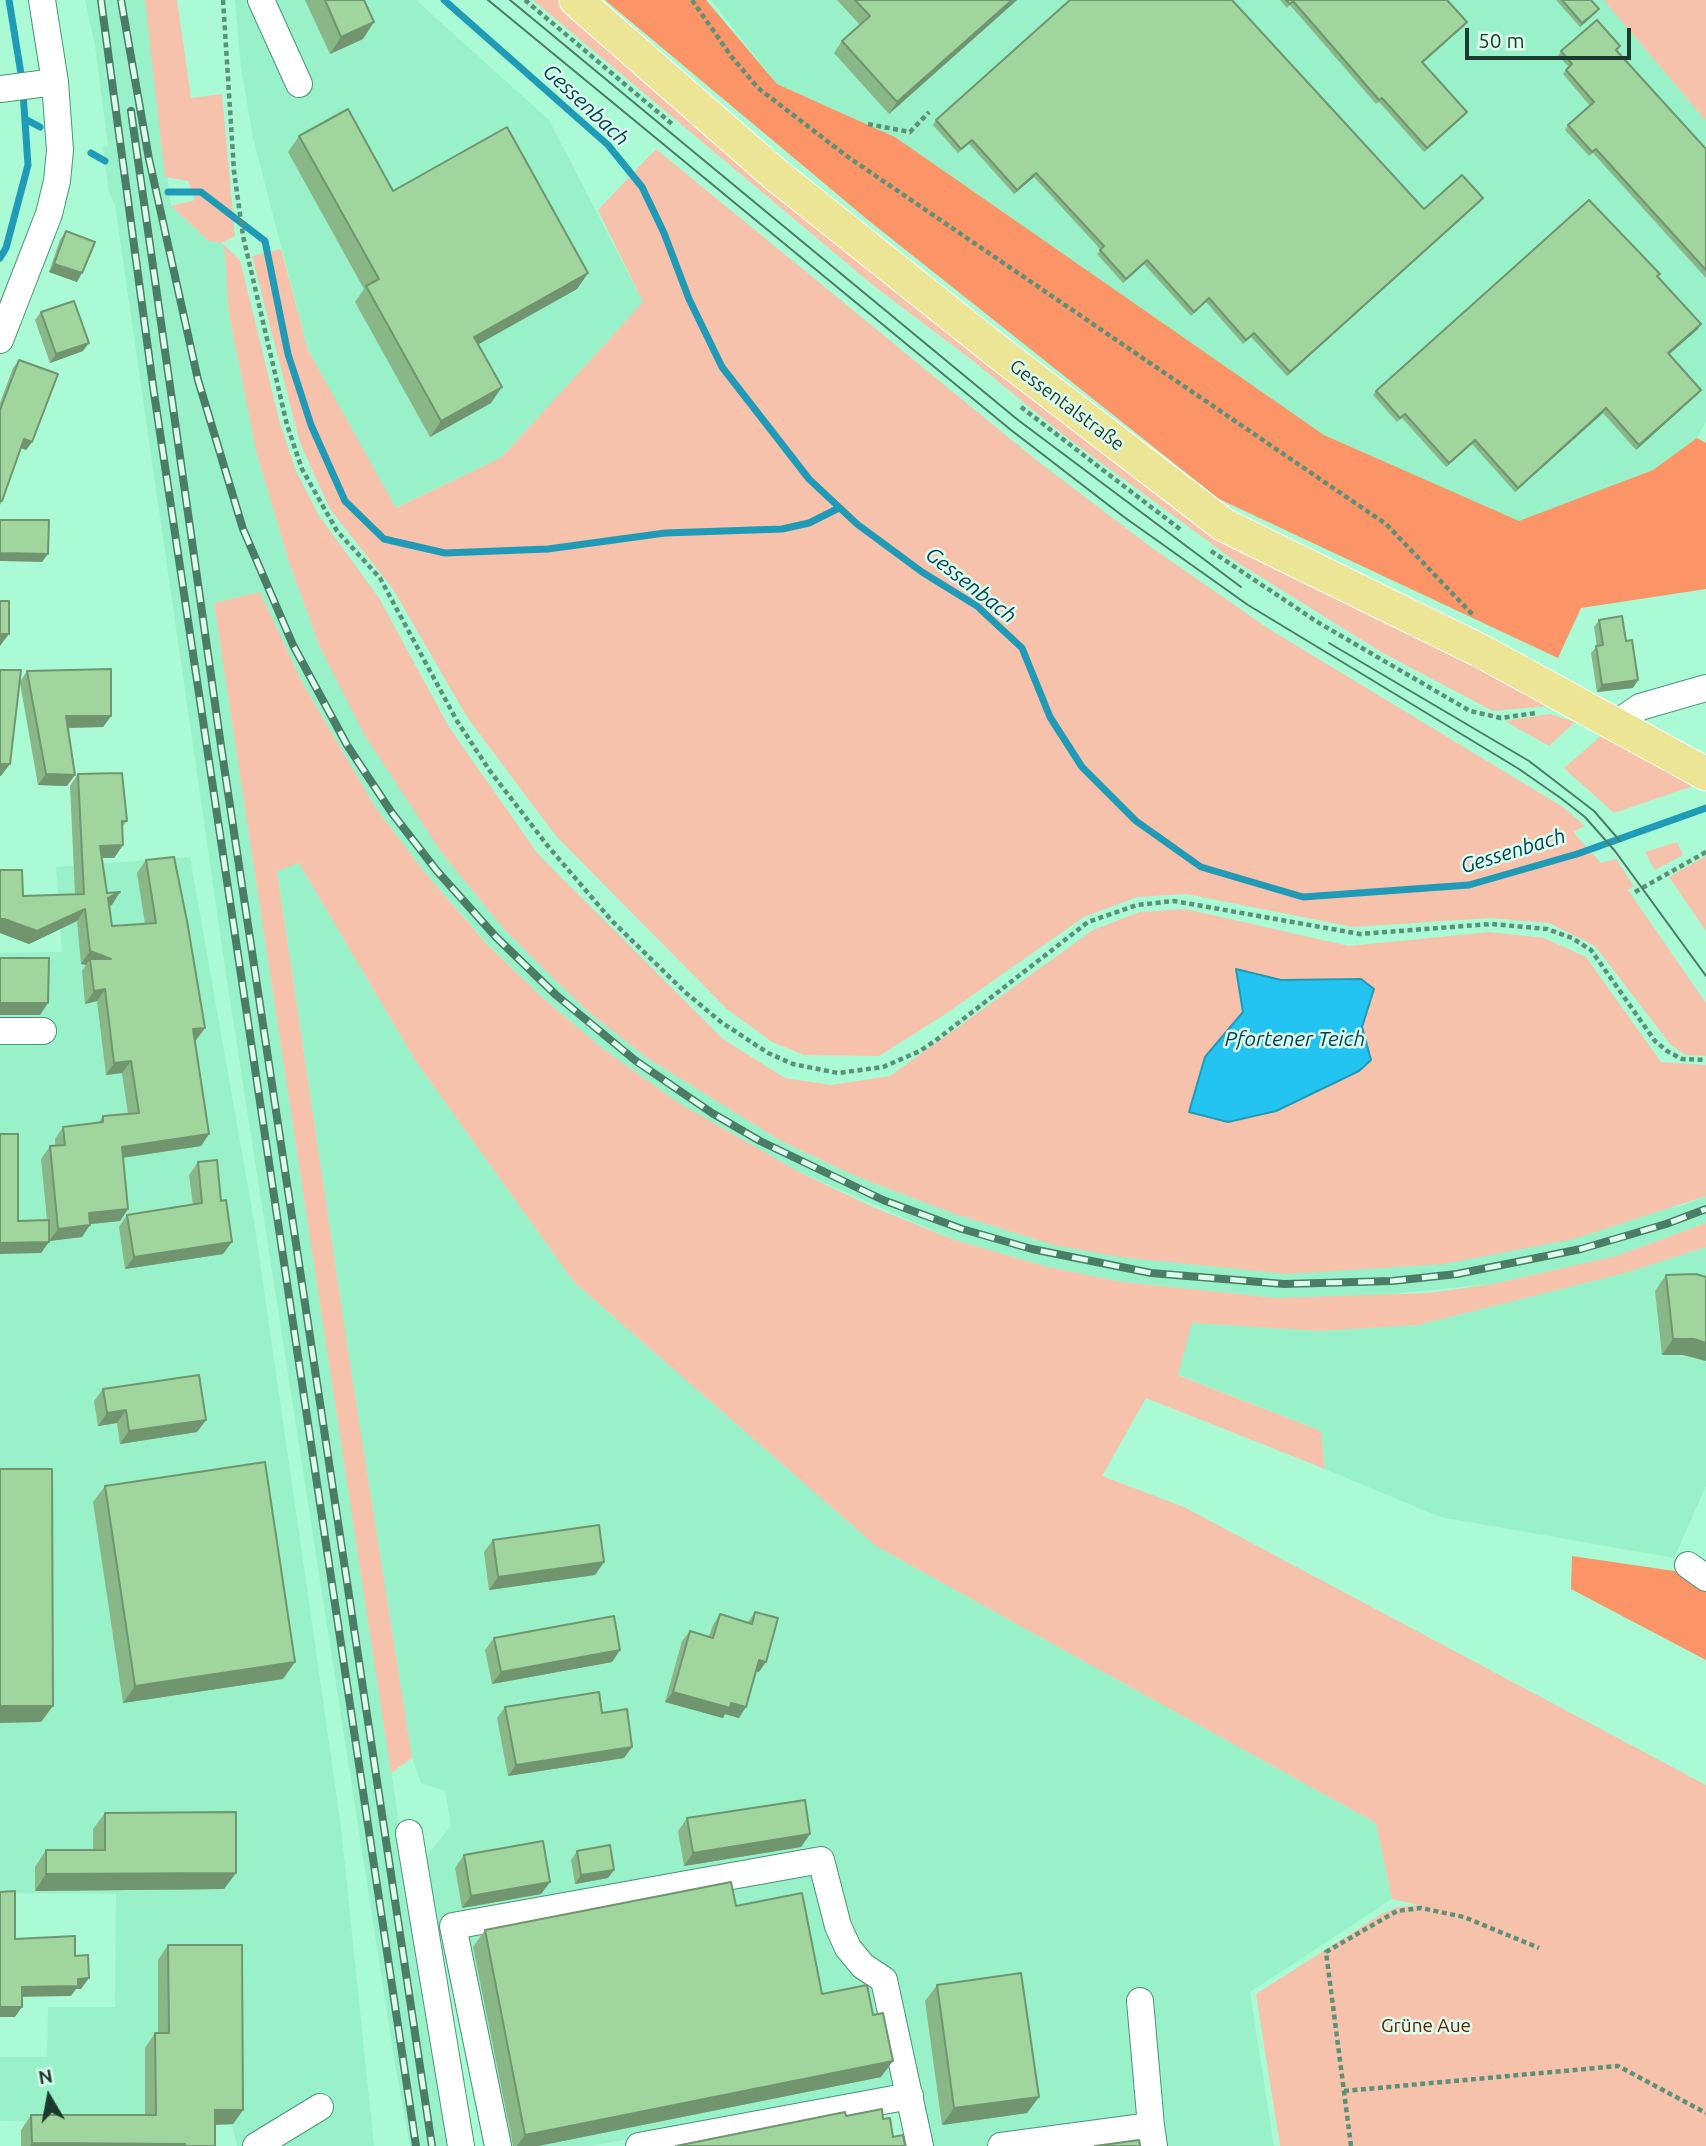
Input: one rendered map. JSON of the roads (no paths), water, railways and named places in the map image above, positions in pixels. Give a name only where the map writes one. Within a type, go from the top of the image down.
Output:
[{"type":"main road","name":"Gessentalstraße","points":[[576,0],[775,174],[997,351],[1224,525],[1481,651],[1706,774]]},
{"type":"street","points":[[0,340],[49,214],[57,181],[60,150],[46,83],[42,0]]},
{"type":"street","points":[[261,0],[299,84]]},
{"type":"street","points":[[2,89],[46,83]]},
{"type":"street","points":[[1615,724],[1640,707],[1706,688]]},
{"type":"street","points":[[0,1031],[43,1031]]},
{"type":"street","points":[[409,1833],[461,2146]]},
{"type":"street","points":[[498,2146],[453,1926],[821,1860],[838,1926],[848,1948],[863,1966],[884,1980],[920,2146]]},
{"type":"street","points":[[1001,2146],[1152,2136],[1140,2001]]},
{"type":"street","points":[[639,2146],[910,2096]]},
{"type":"street","points":[[256,2146],[320,2108]]},
{"type":"water","name":"Pfortener Teich","points":[[1236,969],[1281,980],[1361,979],[1374,989],[1362,1027],[1371,1060],[1359,1071],[1276,1111],[1228,1122],[1189,1112],[1205,1057],[1243,1012]]},
{"type":"waterway","points":[[9,0],[22,80]]},
{"type":"waterway","name":"Gessenbach","points":[[444,0],[608,145],[642,187],[664,233],[689,299],[722,367],[809,479],[857,524],[922,572],[977,606],[1022,648],[1050,717],[1082,767],[1136,821],[1201,867],[1303,897],[1469,885],[1577,854],[1706,808]]},
{"type":"waterway","points":[[0,258],[6,248],[28,165],[23,92]]},
{"type":"waterway","points":[[27,120],[40,127]]},
{"type":"waterway","points":[[91,153],[105,161]]},
{"type":"waterway","points":[[168,192],[201,192],[265,241],[288,354],[311,425],[345,501],[384,539],[445,553],[548,549],[665,533],[782,529],[809,523],[839,508]]},
{"type":"tram line","points":[[488,0],[1011,430],[1124,517],[1248,605],[1519,769],[1585,817],[1615,851],[1706,976]]},
{"type":"tram line","points":[[510,0],[1018,420],[1241,587]]},
{"type":"tram line","points":[[1329,643],[1529,761],[1594,811],[1620,841]]},
{"type":"railway","points":[[101,0],[153,386],[416,2146]]},
{"type":"railway","points":[[121,0],[149,159],[198,380],[243,529],[293,645],[347,745],[392,813],[437,871],[496,937],[556,995],[636,1061],[712,1113],[760,1141],[883,1200],[962,1229],[1032,1249],[1151,1273],[1284,1284],[1392,1281],[1457,1274],[1581,1249],[1706,1209]]},
{"type":"railway","points":[[131,111],[221,746],[432,2146]]},
{"type":"park label","name":"Grüne Aue","points":[[1426,2026]]}]
